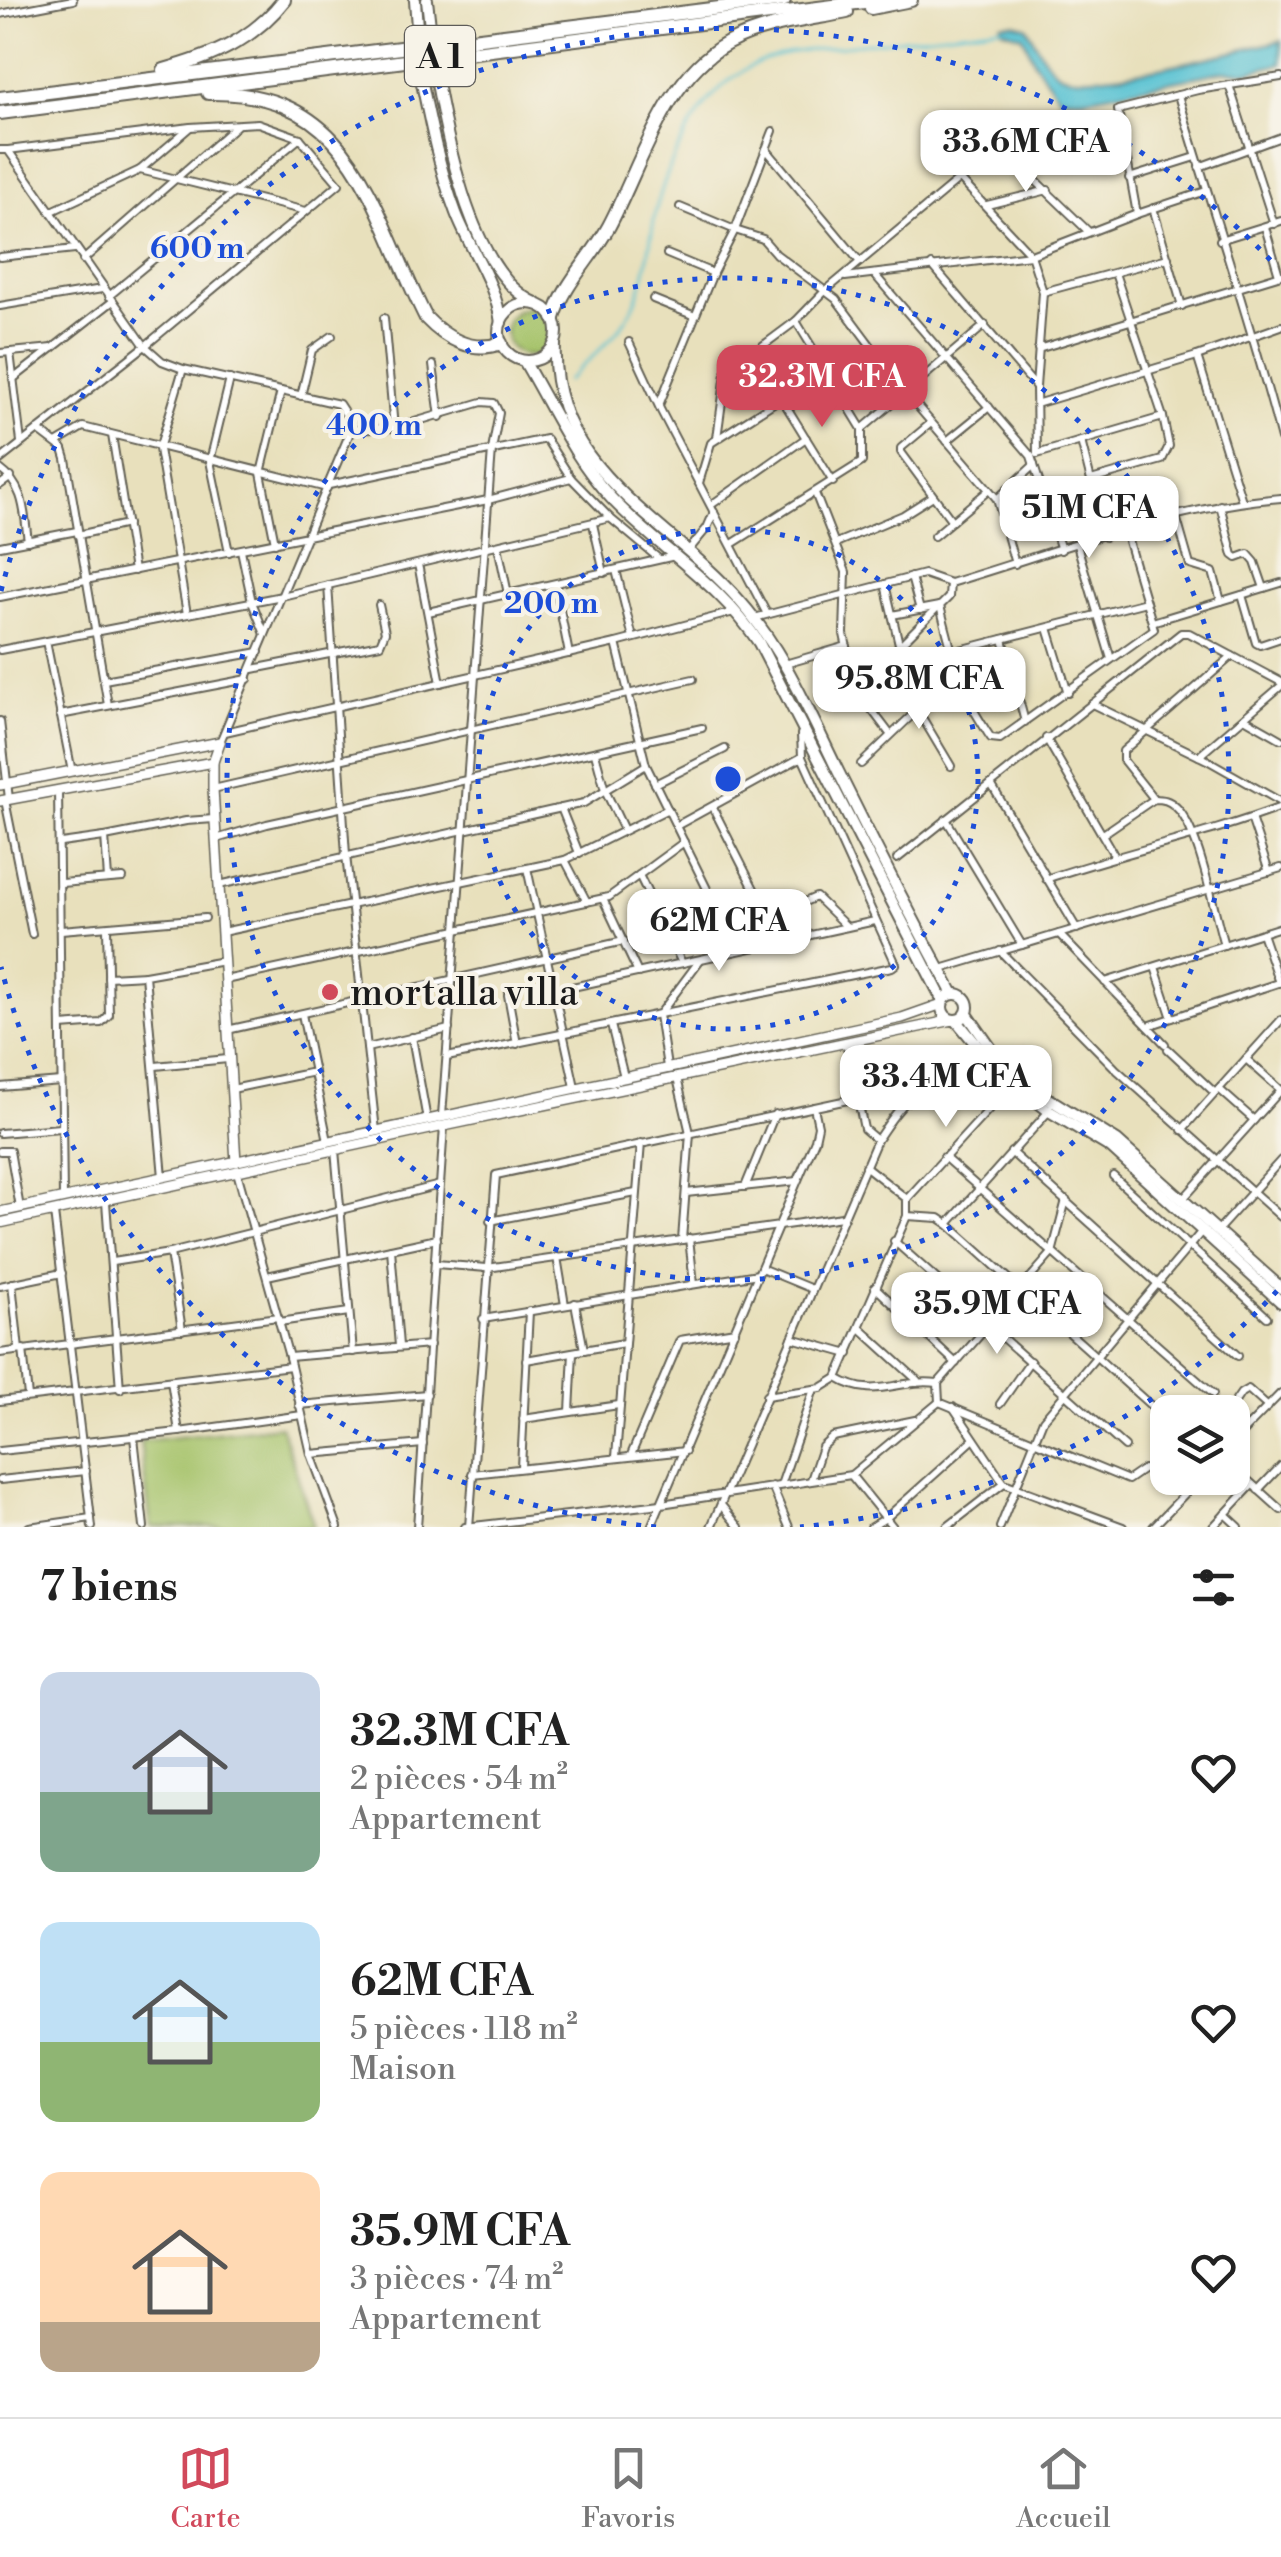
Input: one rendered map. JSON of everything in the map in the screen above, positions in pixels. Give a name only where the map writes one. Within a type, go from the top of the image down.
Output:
[{"type":"highway","points":[[108,84],[200,60],[228,48],[264,23],[284,0]]},
{"type":"highway","name":"A 1","points":[[0,98],[784,0]]},
{"type":"highway","name":"A 1","points":[[0,112],[880,0]]},
{"type":"highway","points":[[554,318],[560,299],[607,229],[667,108],[704,61],[726,44],[768,27],[911,0]]},
{"type":"highway","points":[[136,95],[235,93],[275,100],[299,112],[345,151],[364,182],[426,318],[442,334],[458,342],[484,347],[501,343]]},
{"type":"main road","points":[[415,0],[424,26],[448,145],[468,210],[505,281],[554,318],[558,331],[553,362],[559,398],[594,461],[736,612],[764,652],[946,1000]]},
{"type":"main road","points":[[427,0],[422,83],[457,217],[494,294],[501,343],[508,353],[524,361],[586,470],[629,516],[738,598],[785,664],[940,970],[946,1000],[944,1014],[959,1018],[1012,1070],[1062,1107],[1104,1130],[1281,1288]]},
{"type":"main road","points":[[501,323],[510,308],[536,303]]},
{"type":"main road","points":[[524,361],[539,359],[555,345]]},
{"type":"main road","points":[[946,1000],[966,1000],[959,1018]]},
{"type":"main road","points":[[959,1018],[998,1072],[1050,1111],[1111,1148],[1281,1302]]},
{"type":"street","points":[[0,14],[73,0]]},
{"type":"street","points":[[1137,214],[1117,111],[1281,76]]},
{"type":"street","points":[[1038,349],[1280,275],[1273,224],[1229,85]]},
{"type":"street","points":[[1178,95],[1220,240],[1240,288],[1281,439]]},
{"type":"street","points":[[0,460],[145,346],[339,184],[300,138],[258,123],[4,150],[145,346],[162,361],[339,404],[350,421],[350,430],[213,762],[237,1167],[312,1454],[338,1527]]},
{"type":"street","points":[[83,260],[237,124]]},
{"type":"street","points":[[50,212],[140,170],[190,128]]},
{"type":"street","points":[[659,406],[735,230],[773,130]]},
{"type":"street","points":[[1199,167],[1281,137]]},
{"type":"street","points":[[13,379],[300,138]]},
{"type":"street","points":[[766,149],[860,262]]},
{"type":"street","points":[[717,439],[726,373],[796,322],[824,292],[987,156],[1007,153],[1089,232]]},
{"type":"street","points":[[1130,178],[1196,157]]},
{"type":"street","points":[[140,170],[306,210]]},
{"type":"street","points":[[960,178],[1031,255],[1044,292],[1034,464],[1060,550]]},
{"type":"street","points":[[987,206],[1048,190]]},
{"type":"street","points":[[842,277],[1031,255],[1206,191]]},
{"type":"street","points":[[680,207],[763,240],[836,299],[906,393],[996,499],[1015,564]]},
{"type":"street","points":[[1152,208],[1182,306]]},
{"type":"street","points":[[1220,240],[1273,224]]},
{"type":"street","points":[[0,257],[75,249]]},
{"type":"street","points":[[667,254],[714,273]]},
{"type":"street","points":[[1044,292],[1168,258]]},
{"type":"street","points":[[932,264],[1036,387]]},
{"type":"street","points":[[874,273],[1034,455]]},
{"type":"street","points":[[1091,480],[1162,460],[1169,446],[1115,273]]},
{"type":"street","points":[[0,306],[108,296]]},
{"type":"street","points":[[654,299],[695,316]]},
{"type":"street","points":[[384,318],[394,428]]},
{"type":"street","points":[[732,544],[862,462],[862,428],[796,322]]},
{"type":"street","points":[[862,428],[985,325]]},
{"type":"street","points":[[1039,403],[1254,338],[1281,326]]},
{"type":"street","points":[[300,396],[312,350],[332,336]]},
{"type":"street","points":[[629,342],[767,614]]},
{"type":"street","points":[[0,352],[53,348]]},
{"type":"street","points":[[10,352],[21,443]]},
{"type":"street","points":[[1197,356],[1242,501]]},
{"type":"street","points":[[433,365],[440,416]]},
{"type":"street","points":[[183,369],[160,449],[176,562],[188,614]]},
{"type":"street","points":[[699,484],[708,449],[717,439],[825,370]]},
{"type":"street","points":[[229,552],[210,461],[230,379]]},
{"type":"street","points":[[275,543],[261,473],[281,391]]},
{"type":"street","points":[[780,396],[833,482]]},
{"type":"street","points":[[350,430],[394,428],[482,402],[494,403],[499,413],[492,450],[447,1056],[417,1527]]},
{"type":"street","points":[[947,442],[989,407]]},
{"type":"street","points":[[1034,455],[1163,417]]},
{"type":"street","points":[[932,423],[901,448],[952,521]]},
{"type":"street","points":[[56,443],[83,427],[327,487],[546,439],[571,478],[610,518],[658,558]]},
{"type":"street","points":[[38,430],[63,448],[66,459],[108,705]]},
{"type":"street","points":[[112,435],[134,571]]},
{"type":"street","points":[[428,612],[681,554],[707,528],[712,508],[806,438]]},
{"type":"street","points":[[1081,441],[1106,537]]},
{"type":"street","points":[[996,499],[1034,464]]},
{"type":"street","points":[[0,468],[12,477],[21,492],[28,541]]},
{"type":"street","points":[[0,485],[12,477]]},
{"type":"street","points":[[0,597],[488,500],[571,478]]},
{"type":"street","points":[[934,536],[989,490]]},
{"type":"street","points":[[815,493],[846,572],[847,646],[856,689],[890,734]]},
{"type":"street","points":[[836,543],[903,515],[933,496]]},
{"type":"street","points":[[754,618],[924,574],[950,583],[1176,516],[1242,501],[1281,498]]},
{"type":"street","points":[[1220,505],[1233,555],[1253,557],[1264,588]]},
{"type":"street","points":[[1176,516],[1191,566],[1212,572],[1221,601]]},
{"type":"street","points":[[0,650],[282,596],[610,518]]},
{"type":"street","points":[[0,546],[127,524]]},
{"type":"street","points":[[593,524],[604,573]]},
{"type":"street","points":[[940,606],[952,652],[953,676],[991,738],[1000,739],[1154,628],[1125,531]]},
{"type":"street","points":[[1078,545],[1112,660]]},
{"type":"street","points":[[498,546],[508,594]]},
{"type":"street","points":[[241,550],[252,602],[266,635]]},
{"type":"street","points":[[418,564],[441,683]]},
{"type":"street","points":[[616,570],[633,638]]},
{"type":"street","points":[[911,578],[920,610]]},
{"type":"street","points":[[856,689],[949,597],[950,583]]},
{"type":"street","points":[[1152,622],[1281,583]]},
{"type":"street","points":[[555,584],[569,654]]},
{"type":"street","points":[[885,584],[900,645]]},
{"type":"street","points":[[328,586],[346,856],[376,1131]]},
{"type":"street","points":[[1242,595],[1256,643],[1281,638]]},
{"type":"street","points":[[952,652],[1146,602]]},
{"type":"street","points":[[252,670],[380,644],[385,632],[379,605]]},
{"type":"street","points":[[892,615],[940,606]]},
{"type":"street","points":[[4,784],[222,738],[336,706],[478,676],[736,612]]},
{"type":"street","points":[[1048,628],[1068,693]]},
{"type":"street","points":[[897,859],[1184,632],[1281,684],[1199,756]]},
{"type":"street","points":[[1004,639],[1025,722]]},
{"type":"street","points":[[46,641],[72,772]]},
{"type":"street","points":[[616,643],[646,765],[710,895],[706,900],[731,952]]},
{"type":"street","points":[[785,664],[847,646]]},
{"type":"street","points":[[104,680],[259,652]]},
{"type":"street","points":[[1154,799],[1122,755],[1144,731],[1232,656]]},
{"type":"street","points":[[861,764],[953,676]]},
{"type":"street","points":[[60,714],[248,678]]},
{"type":"street","points":[[213,789],[694,679]]},
{"type":"street","points":[[1092,704],[1199,756],[1281,804]]},
{"type":"street","points":[[918,708],[950,766]]},
{"type":"street","points":[[1244,718],[1281,739]]},
{"type":"street","points":[[0,720],[4,800],[32,934]]},
{"type":"street","points":[[215,840],[267,824],[702,728]]},
{"type":"street","points":[[447,1056],[564,1036],[892,968],[895,958],[802,757],[801,734],[806,730]]},
{"type":"street","points":[[1046,738],[1114,856]]},
{"type":"street","points":[[656,784],[725,750]]},
{"type":"street","points":[[595,753],[605,790],[624,830]]},
{"type":"street","points":[[676,826],[802,757]]},
{"type":"street","points":[[4,800],[213,762]]},
{"type":"street","points":[[219,885],[584,803],[646,765]]},
{"type":"street","points":[[990,784],[1077,929]]},
{"type":"street","points":[[58,790],[63,1198]]},
{"type":"street","points":[[1103,834],[1154,799],[1167,800],[1176,807],[1193,833],[1224,945]]},
{"type":"street","points":[[1046,880],[1114,856],[1251,818],[1281,804]]},
{"type":"street","points":[[561,808],[580,853]]},
{"type":"street","points":[[714,808],[781,942]]},
{"type":"street","points":[[222,932],[566,860],[668,809]]},
{"type":"street","points":[[1251,818],[1269,872]]},
{"type":"street","points":[[61,842],[214,819]]},
{"type":"street","points":[[946,820],[1022,945]]},
{"type":"street","points":[[104,837],[108,879]]},
{"type":"street","points":[[225,980],[603,899],[684,842]]},
{"type":"street","points":[[566,860],[586,902]]},
{"type":"street","points":[[527,868],[576,1086]]},
{"type":"street","points":[[940,970],[1281,868]]},
{"type":"street","points":[[639,875],[682,963]]},
{"type":"street","points":[[61,883],[123,878]]},
{"type":"street","points":[[768,918],[816,897],[847,927]]},
{"type":"street","points":[[603,899],[638,973]]},
{"type":"street","points":[[61,930],[205,918]]},
{"type":"street","points":[[554,991],[876,921]]},
{"type":"street","points":[[1106,982],[1281,927]]},
{"type":"street","points":[[61,1026],[105,1021],[108,1015],[107,928]]},
{"type":"street","points":[[1148,1026],[1280,982],[1262,932]]},
{"type":"street","points":[[1059,934],[1166,1046],[1254,1120]]},
{"type":"street","points":[[226,1030],[624,942]]},
{"type":"street","points":[[1000,952],[1116,1069],[1281,1217]]},
{"type":"street","points":[[667,1068],[659,1015],[701,959]]},
{"type":"street","points":[[108,978],[224,962]]},
{"type":"street","points":[[1155,966],[1172,1018]]},
{"type":"street","points":[[145,975],[163,1177]]},
{"type":"street","points":[[508,995],[517,1044]]},
{"type":"street","points":[[331,1146],[376,1131],[427,1120],[443,1121],[576,1086],[902,1018],[946,1000]]},
{"type":"street","points":[[302,1014],[331,1146],[353,1352]]},
{"type":"street","points":[[0,1223],[106,1202],[237,1167],[443,1121],[959,1018]]},
{"type":"street","points":[[1182,1130],[1280,1023]]},
{"type":"street","points":[[611,1025],[624,1077]]},
{"type":"street","points":[[367,1048],[450,1029]]},
{"type":"street","points":[[412,1037],[427,1120]]},
{"type":"street","points":[[846,1042],[864,1129],[877,1140]]},
{"type":"street","points":[[155,1066],[228,1059]]},
{"type":"street","points":[[1184,1199],[1281,1090],[1246,1059]]},
{"type":"street","points":[[231,1089],[314,1072]]},
{"type":"street","points":[[711,1527],[877,1140],[906,1102],[936,1085],[998,1072]]},
{"type":"street","points":[[677,1077],[690,1132],[686,1239],[694,1284]]},
{"type":"street","points":[[0,1086],[61,1082]]},
{"type":"street","points":[[766,1396],[814,1389],[837,1378],[908,1216],[907,1199],[1012,1084]]},
{"type":"street","points":[[906,1102],[892,1093],[857,1098],[496,1174],[467,1527],[661,1504],[851,1475],[939,1402]]},
{"type":"street","points":[[651,1527],[816,1140],[814,1107]]},
{"type":"street","points":[[948,1224],[1050,1111]]},
{"type":"street","points":[[746,1187],[776,1114]]},
{"type":"street","points":[[0,1133],[60,1128]]},
{"type":"street","points":[[616,1457],[641,1143]]},
{"type":"street","points":[[0,1152],[10,1151],[20,1208]]},
{"type":"street","points":[[1011,1152],[1238,1356]]},
{"type":"street","points":[[944,1157],[1213,1394]]},
{"type":"street","points":[[1218,1230],[1281,1160]]},
{"type":"street","points":[[864,1166],[907,1199]]},
{"type":"street","points":[[0,1212],[163,1177],[237,1167]]},
{"type":"street","points":[[1112,1176],[1267,1317]]},
{"type":"street","points":[[686,1193],[797,1181]]},
{"type":"street","points":[[112,1262],[170,1253],[440,1185]]},
{"type":"street","points":[[490,1221],[636,1194]]},
{"type":"street","points":[[939,1402],[938,1383],[1052,1253],[1066,1200]]},
{"type":"street","points":[[106,1202],[120,1389]]},
{"type":"street","points":[[29,1527],[91,1522],[54,1212]]},
{"type":"street","points":[[436,1264],[486,1268],[843,1216]]},
{"type":"street","points":[[908,1216],[939,1218],[948,1224],[1150,1405]]},
{"type":"street","points":[[1000,1527],[1033,1440],[1064,1391],[1202,1231]]},
{"type":"street","points":[[267,1276],[438,1239]]},
{"type":"street","points":[[894,1241],[1125,1447]]},
{"type":"street","points":[[391,1249],[399,1346]]},
{"type":"street","points":[[170,1253],[182,1330]]},
{"type":"street","points":[[558,1257],[565,1305]]},
{"type":"street","points":[[483,1319],[759,1271],[812,1289]]},
{"type":"street","points":[[0,1286],[62,1272]]},
{"type":"street","points":[[12,1284],[28,1398]]},
{"type":"street","points":[[875,1287],[956,1362]]},
{"type":"street","points":[[1067,1330],[1099,1293]]},
{"type":"street","points":[[575,1303],[584,1350]]},
{"type":"street","points":[[521,1468],[529,1311]]},
{"type":"street","points":[[0,1353],[349,1312]]},
{"type":"street","points":[[861,1329],[918,1381]]},
{"type":"street","points":[[631,1455],[680,1340],[734,1330]]},
{"type":"street","points":[[792,1338],[849,1354]]},
{"type":"street","points":[[526,1360],[624,1343]]},
{"type":"street","points":[[289,1357],[430,1345]]},
{"type":"street","points":[[570,1412],[573,1352]]},
{"type":"street","points":[[1000,1404],[1030,1361]]},
{"type":"street","points":[[0,1400],[120,1389],[291,1366]]},
{"type":"street","points":[[837,1378],[856,1390],[918,1381],[938,1383]]},
{"type":"street","points":[[171,1381],[179,1432]]},
{"type":"street","points":[[789,1527],[777,1485],[814,1389]]},
{"type":"street","points":[[1240,1395],[1248,1389],[1268,1407]]},
{"type":"street","points":[[1250,1425],[1281,1392]]},
{"type":"street","points":[[299,1405],[428,1394]]},
{"type":"street","points":[[939,1402],[1128,1480],[1144,1470],[1150,1472]]},
{"type":"street","points":[[523,1419],[619,1405]]},
{"type":"street","points":[[952,1407],[1004,1483],[1123,1527]]},
{"type":"street","points":[[0,1451],[302,1415]]},
{"type":"street","points":[[811,1480],[822,1448],[833,1438],[916,1420]]},
{"type":"street","points":[[134,1437],[144,1527]]},
{"type":"street","points":[[871,1527],[974,1439]]},
{"type":"street","points":[[312,1454],[424,1444]]},
{"type":"street","points":[[472,1474],[685,1451]]},
{"type":"street","points":[[1213,1527],[1281,1466]]},
{"type":"street","points":[[0,1480],[86,1471]]},
{"type":"street","points":[[851,1475],[893,1527]]},
{"type":"street","points":[[948,1527],[1004,1483]]},
{"type":"street","points":[[1250,1483],[1281,1510]]},
{"type":"street","points":[[1152,1527],[1183,1495]]},
{"type":"street","points":[[720,1504],[739,1527]]},
{"type":"street","points":[[1225,1514],[1239,1527]]},
{"type":"green space","points":[[529,308],[546,315],[553,332],[546,349],[529,356],[512,349],[505,332],[512,315]]},
{"type":"green space","points":[[281,1426],[314,1527],[151,1527],[140,1441]]},
{"type":"water","points":[[1001,24],[1026,26],[1043,57],[1057,72],[1073,77],[1129,73],[1281,41],[1281,64],[1081,99],[1060,98],[1034,62],[1023,36],[1002,29]]},
{"type":"waterway","points":[[567,381],[612,337],[633,307],[670,167],[698,115],[723,86],[751,66],[794,52],[1002,27]]},
{"type":"place","name":"mortalla villa","points":[[330,992]]}]
